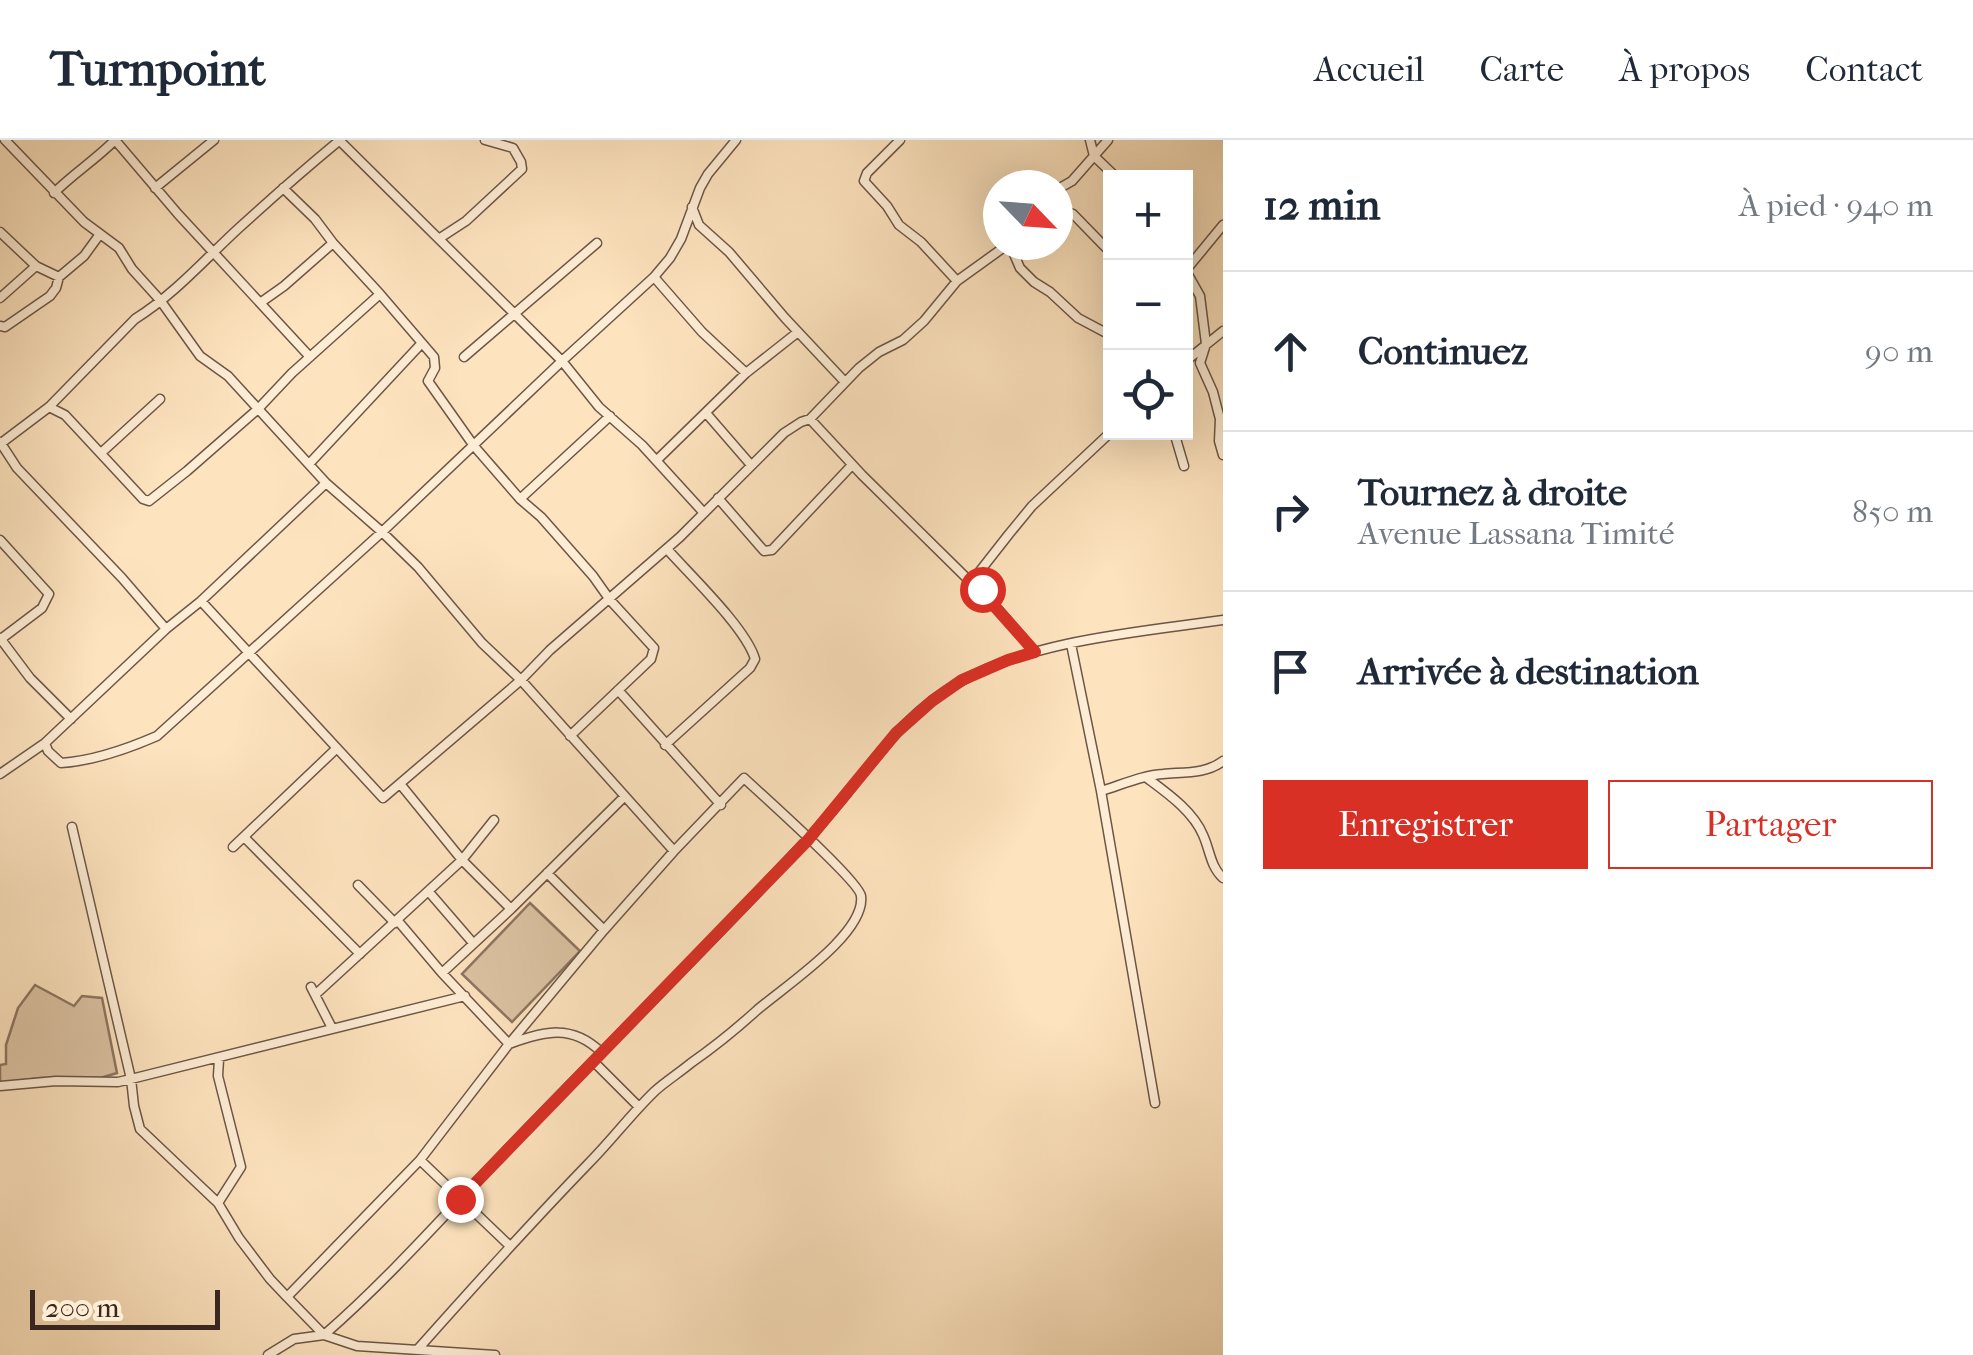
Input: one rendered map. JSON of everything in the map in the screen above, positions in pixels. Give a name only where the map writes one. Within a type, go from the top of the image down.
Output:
[{"type":"street","points":[[54,193],[114,140],[310,357]]},
{"type":"street","points":[[155,188],[214,140]]},
{"type":"street","points":[[166,629],[17,468],[0,443],[48,407],[135,319],[340,140],[562,361],[589,396],[657,460],[704,512]]},
{"type":"street","points":[[440,238],[466,221],[522,169],[514,144],[485,140]]},
{"type":"street","points":[[45,743],[61,763],[133,746],[157,736],[382,532],[654,276],[676,248],[708,174],[736,140]]},
{"type":"street","points":[[900,140],[864,181],[898,224],[958,281]]},
{"type":"street","points":[[1090,140],[1094,156],[1108,170]]},
{"type":"street","points":[[1073,180],[1108,140]]},
{"type":"street","points":[[4,141],[54,193],[119,248],[200,356],[228,376],[326,483],[418,568],[674,851]]},
{"type":"street","points":[[283,188],[316,219],[434,357],[428,381],[474,446],[654,648],[651,659],[570,736]]},
{"type":"street","points":[[692,207],[700,225],[845,382]]},
{"type":"street","points":[[1073,214],[1103,245]]},
{"type":"street","points":[[1193,261],[1223,225]]},
{"type":"street","points":[[1,234],[36,266],[58,277]]},
{"type":"street","points":[[0,326],[5,328],[50,296],[58,277],[84,256],[100,234]]},
{"type":"street","points":[[260,303],[333,243]]},
{"type":"street","points":[[464,357],[596,243]]},
{"type":"street","points":[[200,601],[384,798],[667,549],[792,426],[810,419],[869,359],[903,340],[958,281],[988,260]]},
{"type":"street","points":[[1016,260],[1034,282],[1078,318],[1103,331]]},
{"type":"street","points":[[0,298],[36,266]]},
{"type":"street","points":[[654,276],[702,332],[746,373]]},
{"type":"street","points":[[1193,283],[1200,296],[1206,344],[1200,363],[1216,404],[1223,456]]},
{"type":"street","points":[[48,407],[65,416],[148,501],[258,408],[380,294]]},
{"type":"street","points":[[1193,356],[1223,331]]},
{"type":"street","points":[[657,460],[746,373],[798,332]]},
{"type":"street","points":[[309,464],[421,344]]},
{"type":"street","points":[[101,453],[160,399]]},
{"type":"street","points":[[706,413],[751,465]]},
{"type":"street","points":[[520,499],[610,416]]},
{"type":"street","points":[[810,419],[988,599],[1035,652]]},
{"type":"street","points":[[988,599],[978,577],[984,565],[1032,506],[1103,439]]},
{"type":"street","points":[[1176,440],[1184,466]]},
{"type":"street","points":[[718,498],[768,551],[852,465]]},
{"type":"street","points":[[0,774],[45,743],[326,483]]},
{"type":"street","points":[[0,540],[48,594],[42,608],[0,638],[30,678],[71,719]]},
{"type":"street","points":[[665,744],[756,659],[740,631],[667,549]]},
{"type":"street","points":[[324,1335],[372,1292],[808,840],[880,749],[932,701],[978,672],[1035,652],[1104,637],[1223,620]]},
{"type":"street","points":[[1070,644],[1101,791],[1155,1103]]},
{"type":"street","points":[[618,690],[720,805]]},
{"type":"street","points":[[234,847],[337,748]]},
{"type":"street","points":[[1101,791],[1162,774],[1184,775],[1216,768],[1223,761]]},
{"type":"street","points":[[286,1296],[420,1160],[604,930],[744,778],[838,864],[861,893],[853,922],[830,953],[658,1088],[418,1348]]},
{"type":"street","points":[[1147,778],[1188,812],[1203,835],[1213,867],[1223,878]]},
{"type":"street","points":[[401,785],[462,860],[511,909]]},
{"type":"street","points":[[442,973],[624,796]]},
{"type":"street","points":[[332,1028],[313,990],[430,892],[494,820]]},
{"type":"street","points":[[72,828],[140,1129],[218,1203],[270,1279],[324,1335]]},
{"type":"street","points":[[244,837],[360,954]]},
{"type":"street","points":[[548,874],[604,930]]},
{"type":"street","points":[[358,885],[509,1044]]},
{"type":"street","points":[[430,892],[473,943]]},
{"type":"street","points":[[0,1086],[131,1080],[465,996]]},
{"type":"street","points":[[509,1044],[533,1036],[570,1032],[587,1038],[602,1052]]},
{"type":"street","points":[[218,1203],[241,1167],[218,1076],[219,1059]]},
{"type":"street","points":[[593,1060],[639,1107]]},
{"type":"street","points":[[420,1160],[510,1246]]},
{"type":"street","points":[[268,1355],[294,1338],[324,1335],[357,1346],[495,1355]]},
{"type":"shaded area","points":[[530,903],[580,951],[512,1022],[462,974]]},
{"type":"shaded area","points":[[35,985],[74,1006],[82,996],[102,998],[117,1073],[100,1078],[0,1083],[0,1065],[6,1064],[6,1045],[18,1008]]},
{"type":"route","points":[[460,1199],[808,840],[880,749],[910,719],[962,680],[1035,652],[982,589]]}]
